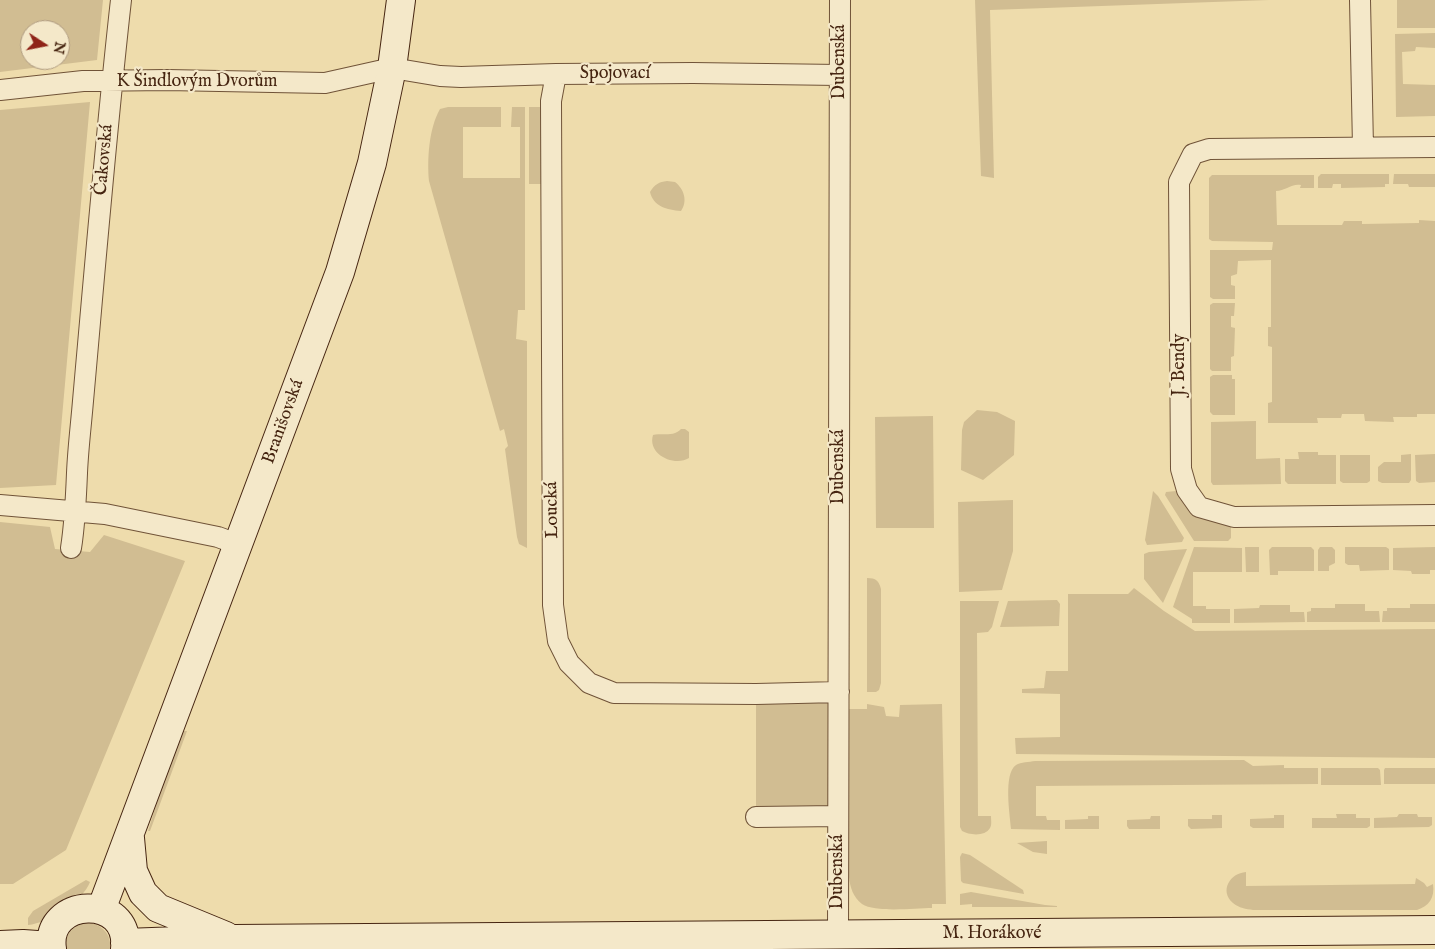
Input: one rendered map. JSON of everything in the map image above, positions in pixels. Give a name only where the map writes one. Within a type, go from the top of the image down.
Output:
[{"type":"street","name":"Čakovská","points":[[71,548],[75,525],[74,511],[77,496],[77,473],[112,81],[122,0]]},
{"type":"street","name":"Branišovská","points":[[101,910],[340,272],[372,163],[392,68],[401,0]]},
{"type":"street","name":"Dubenská","points":[[838,935],[840,0]]},
{"type":"street","points":[[1360,0],[1363,147]]},
{"type":"street","name":"K Šindlovým Dvorům","points":[[0,90],[83,81],[167,80],[325,83],[392,68]]},
{"type":"street","name":"Spojovací","points":[[392,68],[440,76],[461,77],[693,73],[840,75]]},
{"type":"street","name":"Loucká","points":[[556,74],[551,101],[553,605],[558,641],[569,663],[589,683],[614,693],[839,692]]},
{"type":"street","name":"J. Bendy","points":[[1435,147],[1209,149],[1193,154],[1179,182],[1181,468],[1187,490],[1198,507],[1234,517],[1435,515]]},
{"type":"street","points":[[0,505],[105,514],[218,538],[237,544]]},
{"type":"street","points":[[756,817],[838,816]]},
{"type":"street","name":"Branišovská","points":[[130,832],[133,871],[143,893],[158,908],[226,944]]},
{"type":"street","points":[[0,945],[23,944],[52,947],[56,926],[64,916],[82,909],[95,908],[111,915],[120,925],[125,946]]},
{"type":"street","name":"M. Horákové","points":[[125,946],[549,943],[838,935],[1435,930]]},
{"type":"shaded area","points":[[0,0],[103,0],[97,60],[70,63],[70,20],[20,20],[20,70],[0,72]]},
{"type":"shaded area","points":[[975,0],[1269,0],[990,10],[994,178],[981,176]]},
{"type":"shaded area","points":[[1397,0],[1435,0],[1435,28],[1397,28]]},
{"type":"shaded area","points":[[1435,33],[1435,48],[1416,47],[1415,51],[1402,52],[1403,84],[1435,85],[1435,116],[1396,117],[1395,34]]},
{"type":"shaded area","points":[[90,102],[56,485],[0,488],[0,110]]},
{"type":"shaded area","points":[[448,107],[501,107],[501,127],[463,127],[463,178],[520,178],[520,127],[511,127],[512,107],[525,107],[525,310],[518,310],[516,339],[527,341],[527,548],[519,544],[517,537],[505,449],[508,446],[504,429],[500,431],[429,181],[428,163],[433,125],[440,109]]},
{"type":"shaded area","points":[[529,107],[544,107],[543,184],[529,184]]},
{"type":"shaded area","points":[[1321,174],[1389,174],[1389,184],[1385,184],[1385,187],[1341,188],[1341,184],[1333,184],[1332,188],[1318,188],[1318,177]]},
{"type":"shaded area","points":[[1394,174],[1435,174],[1435,187],[1409,187],[1408,184],[1393,184]]},
{"type":"shaded area","points":[[1212,175],[1314,175],[1314,188],[1300,188],[1301,185],[1298,185],[1276,191],[1277,225],[1342,225],[1344,221],[1362,221],[1362,224],[1419,223],[1419,220],[1435,221],[1435,414],[1417,414],[1417,417],[1393,417],[1394,422],[1365,421],[1364,414],[1342,414],[1341,418],[1317,418],[1318,423],[1268,423],[1268,403],[1272,402],[1272,347],[1268,346],[1268,327],[1271,327],[1271,260],[1238,261],[1237,274],[1231,276],[1231,285],[1235,286],[1235,299],[1213,299],[1210,297],[1210,250],[1272,250],[1273,242],[1212,241],[1209,239],[1209,178]]},
{"type":"shaded area","points":[[675,182],[683,192],[685,199],[681,211],[661,206],[652,197],[650,192],[654,187],[659,183]]},
{"type":"shaded area","points":[[1213,303],[1235,303],[1234,316],[1231,316],[1231,327],[1235,328],[1234,356],[1231,357],[1231,371],[1212,371],[1210,369],[1210,305]]},
{"type":"shaded area","points":[[1213,375],[1232,375],[1232,379],[1235,379],[1235,415],[1213,415],[1210,412],[1210,377]]},
{"type":"shaded area","points":[[977,410],[997,412],[1015,421],[1014,455],[983,480],[961,470],[964,422]]},
{"type":"shaded area","points":[[933,416],[934,528],[876,528],[875,417]]},
{"type":"shaded area","points":[[1256,421],[1256,459],[1280,458],[1281,484],[1213,485],[1211,482],[1211,422]]},
{"type":"shaded area","points":[[681,429],[689,432],[689,458],[677,461],[670,460],[658,453],[652,442],[653,435],[672,434]]},
{"type":"shaded area","points":[[1298,452],[1318,452],[1318,455],[1336,455],[1336,484],[1288,484],[1285,481],[1285,459],[1299,459]]},
{"type":"shaded area","points":[[1411,454],[1411,480],[1409,483],[1382,483],[1378,481],[1378,467],[1384,462],[1401,462],[1401,455]]},
{"type":"shaded area","points":[[1435,454],[1435,482],[1419,483],[1416,481],[1415,455]]},
{"type":"shaded area","points":[[1340,455],[1370,455],[1370,481],[1367,483],[1343,483],[1340,481]]},
{"type":"shaded area","points":[[1153,491],[1184,538],[1182,542],[1147,545],[1145,540]]},
{"type":"shaded area","points":[[1176,491],[1200,517],[1231,523],[1231,538],[1228,541],[1194,541],[1165,495],[1166,492]]},
{"type":"shaded area","points":[[1013,500],[1013,551],[1002,590],[959,592],[958,502]]},
{"type":"shaded area","points":[[0,522],[50,527],[55,549],[90,552],[104,535],[185,561],[66,850],[13,884],[0,884]]},
{"type":"shaded area","points":[[1194,547],[1242,548],[1242,572],[1193,572],[1193,606],[1206,606],[1206,609],[1230,609],[1230,623],[1192,623],[1192,619],[1173,607]]},
{"type":"shaded area","points":[[1245,547],[1259,547],[1259,572],[1246,572]]},
{"type":"shaded area","points":[[1272,547],[1311,547],[1314,550],[1314,571],[1278,571],[1278,575],[1270,575],[1269,550]]},
{"type":"shaded area","points":[[1320,547],[1332,547],[1335,550],[1335,563],[1329,566],[1329,571],[1318,571],[1318,550]]},
{"type":"shaded area","points":[[1345,547],[1386,547],[1389,549],[1389,570],[1360,571],[1359,565],[1348,565],[1345,563]]},
{"type":"shaded area","points":[[1435,547],[1435,570],[1430,570],[1430,574],[1412,574],[1411,571],[1393,570],[1393,548]]},
{"type":"shaded area","points":[[1187,549],[1163,603],[1144,579],[1144,554]]},
{"type":"shaded area","points":[[867,578],[877,580],[881,589],[881,683],[879,690],[876,692],[867,692]]},
{"type":"shaded area","points":[[1134,588],[1164,611],[1195,631],[1435,629],[1435,758],[1016,754],[1015,738],[1060,737],[1060,694],[1022,693],[1022,689],[1044,688],[1046,671],[1068,671],[1068,594],[1128,594]]},
{"type":"shaded area","points":[[1057,600],[1060,604],[1059,626],[1000,627],[1008,601]]},
{"type":"shaded area","points":[[960,601],[999,601],[992,627],[988,632],[977,633],[978,816],[991,816],[991,827],[988,831],[981,834],[962,831],[960,827]]},
{"type":"shaded area","points":[[1335,604],[1365,604],[1365,611],[1379,611],[1380,622],[1307,622],[1307,612],[1311,611],[1311,608],[1335,608]]},
{"type":"shaded area","points":[[1410,604],[1435,604],[1435,622],[1382,622],[1383,611],[1387,611],[1387,608],[1410,608]]},
{"type":"shaded area","points":[[1260,605],[1290,605],[1290,612],[1304,612],[1305,622],[1234,623],[1234,609],[1259,608]]},
{"type":"shaded area","points":[[839,692],[838,816],[756,817],[756,694]]},
{"type":"shaded area","points":[[867,704],[884,707],[886,716],[899,717],[900,705],[942,704],[946,904],[932,904],[932,908],[896,909],[868,907],[862,904],[852,892],[849,877],[847,709],[867,709]]},
{"type":"shaded area","points":[[183,731],[187,731],[150,831],[148,831],[163,783]]},
{"type":"shaded area","points":[[1244,760],[1253,766],[1284,765],[1284,768],[1318,768],[1318,784],[1036,786],[1036,816],[1046,816],[1047,820],[1060,820],[1060,830],[1011,829],[1008,786],[1012,770],[1020,763],[1035,761]]},
{"type":"shaded area","points":[[1321,768],[1378,768],[1380,770],[1381,785],[1321,785]]},
{"type":"shaded area","points":[[1385,768],[1435,768],[1435,784],[1384,784]]},
{"type":"shaded area","points":[[1336,814],[1356,814],[1356,818],[1370,818],[1370,826],[1367,828],[1312,828],[1312,818],[1337,818]]},
{"type":"shaded area","points":[[1399,814],[1417,814],[1418,817],[1432,817],[1432,825],[1429,827],[1374,828],[1374,818],[1397,817]]},
{"type":"shaded area","points":[[1212,815],[1222,815],[1222,828],[1191,829],[1188,826],[1188,819],[1212,819]]},
{"type":"shaded area","points":[[1274,815],[1284,815],[1284,828],[1253,828],[1250,826],[1250,819],[1274,818]]},
{"type":"shaded area","points":[[1088,816],[1099,816],[1099,829],[1065,829],[1065,820],[1088,819]]},
{"type":"shaded area","points":[[1151,816],[1160,816],[1160,829],[1129,829],[1127,826],[1127,820],[1150,819]]},
{"type":"shaded area","points":[[1047,841],[1047,854],[1033,852],[1017,843]]},
{"type":"shaded area","points":[[962,853],[970,855],[1023,890],[1024,894],[963,883],[961,881],[960,857]]},
{"type":"shaded area","points":[[1246,872],[1246,886],[1415,884],[1416,878],[1427,887],[1433,884],[1433,893],[1428,904],[1417,910],[1253,910],[1235,905],[1227,893],[1228,883],[1231,879],[1240,873]]},
{"type":"shaded area","points":[[86,880],[90,882],[86,889],[64,910],[46,920],[28,925],[28,918],[33,911]]},
{"type":"shaded area","points":[[971,892],[1057,907],[972,907],[972,904],[960,905],[960,894]]},
{"type":"shaded area","points":[[88,922],[98,925],[105,931],[108,935],[110,949],[66,949],[68,935],[71,931],[78,925]]}]
